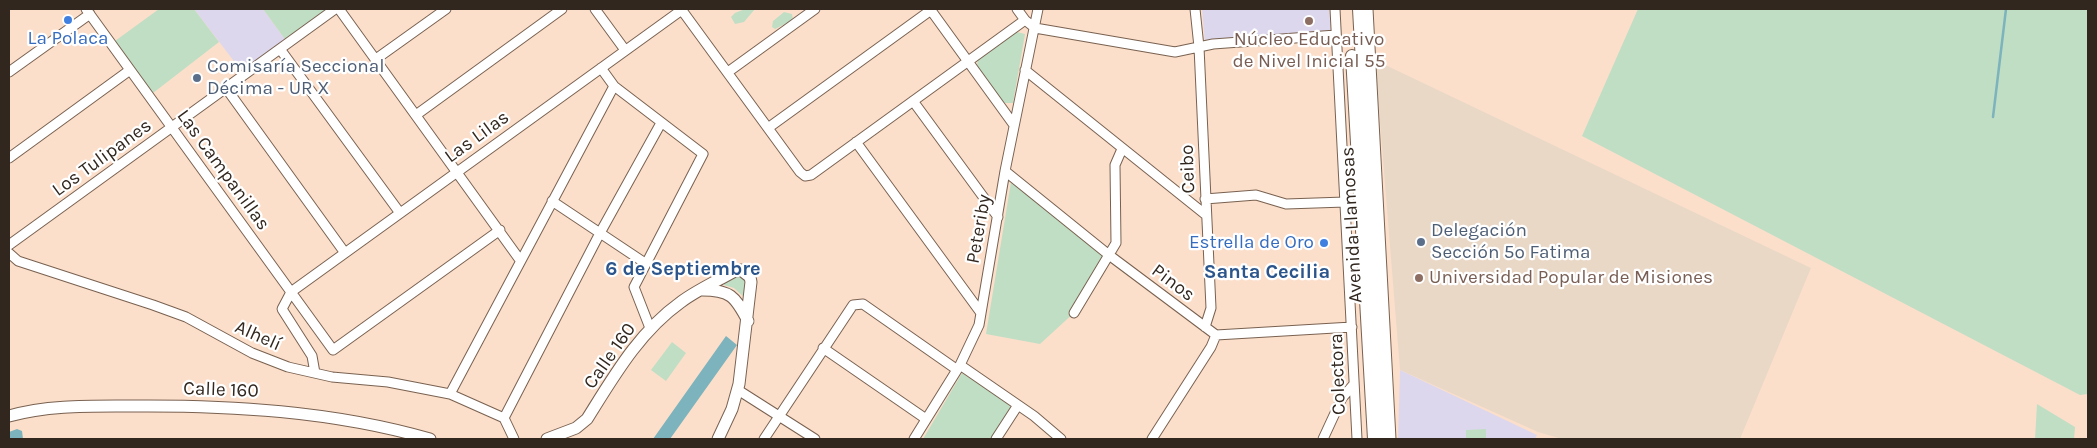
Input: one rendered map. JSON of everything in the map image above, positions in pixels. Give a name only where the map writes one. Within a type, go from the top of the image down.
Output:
[{"type":"highway","name":"Avenida Llamosas","points":[[1351,9],[1383,439]]},
{"type":"highway","name":"Avenida Llamosas","points":[[1358,9],[1358,34],[1369,100],[1372,180],[1376,339],[1374,439]]},
{"type":"main road","name":"Calle 160","points":[[547,439],[576,428],[588,419],[624,361],[650,328],[683,300],[735,271],[746,273],[751,282],[748,320],[738,390],[718,439]]},
{"type":"main road","points":[[701,290],[718,290],[730,294],[739,303],[748,320]]},
{"type":"main road","name":"Calle 160","points":[[9,416],[49,409],[103,406],[217,407],[266,410],[367,425],[430,439]]},
{"type":"street","name":"Los Tulipanes","points":[[9,245],[335,9]]},
{"type":"street","points":[[339,9],[520,260]]},
{"type":"street","points":[[376,59],[446,9]]},
{"type":"street","points":[[416,115],[562,9]]},
{"type":"street","points":[[595,9],[625,50]]},
{"type":"street","points":[[682,9],[800,172],[805,176],[811,175],[1025,20]]},
{"type":"street","name":"Las Lilas","points":[[291,292],[682,9]]},
{"type":"street","points":[[728,72],[815,9]]},
{"type":"street","points":[[1017,9],[1034,28],[1175,52],[1213,44],[1336,35]]},
{"type":"street","name":"Peteriby","points":[[914,439],[976,337],[1005,170],[1038,9]]},
{"type":"street","name":"Ceibo","points":[[1195,9],[1199,47],[1211,308],[1205,327]]},
{"type":"street","name":"Colectora","points":[[1335,9],[1358,439]]},
{"type":"street","points":[[1368,9],[1369,100]]},
{"type":"street","points":[[768,128],[930,10],[1014,125]]},
{"type":"street","points":[[9,72],[88,11]]},
{"type":"street","name":"Las Campanillas","points":[[88,11],[333,350],[500,230]]},
{"type":"street","points":[[280,49],[400,213]]},
{"type":"street","points":[[601,68],[614,86],[703,154],[634,286],[650,328]]},
{"type":"street","points":[[9,158],[130,70]]},
{"type":"street","points":[[1025,70],[1206,215]]},
{"type":"street","points":[[450,394],[614,86]]},
{"type":"street","points":[[226,88],[345,253]]},
{"type":"street","points":[[913,101],[998,217]]},
{"type":"street","points":[[514,439],[504,418],[600,233],[661,123]]},
{"type":"street","points":[[856,142],[981,313]]},
{"type":"street","points":[[1074,313],[1116,243],[1115,165],[1122,149]]},
{"type":"street","name":"Pinos","points":[[1005,170],[1109,255],[1216,335]]},
{"type":"street","points":[[1372,180],[1384,327],[1376,339],[1391,439]]},
{"type":"street","points":[[1205,199],[1256,195],[1292,204],[1345,202]]},
{"type":"street","points":[[552,201],[645,264]]},
{"type":"street","name":"Alhelí","points":[[9,253],[18,261],[186,317],[252,353],[288,367],[315,373],[388,382],[450,394],[504,418]]},
{"type":"street","points":[[291,292],[282,309],[312,356],[315,373]]},
{"type":"street","points":[[764,439],[823,348],[854,305],[863,304],[1018,405],[1060,439]]},
{"type":"street","points":[[1152,439],[1211,347],[1216,335],[1352,327]]},
{"type":"street","points":[[1353,340],[1376,339]]},
{"type":"street","points":[[823,348],[926,419]]},
{"type":"street","points":[[1323,439],[1342,398],[1354,384]]},
{"type":"street","points":[[738,390],[815,439]]},
{"type":"street","points":[[996,439],[1018,405]]},
{"type":"shaded area","points":[[194,9],[263,9],[287,42],[243,73]]},
{"type":"shaded area","points":[[1202,9],[1329,9],[1331,32],[1205,42]]},
{"type":"shaded area","points":[[1375,60],[1811,268],[1740,439],[1562,439],[1538,432],[1400,370]]},
{"type":"shaded area","points":[[1400,370],[1537,435],[1535,439],[1398,439]]},
{"type":"green space","points":[[159,9],[194,9],[219,42],[153,93],[115,41]]},
{"type":"green space","points":[[263,9],[329,9],[287,42]]},
{"type":"green space","points":[[745,9],[755,9],[744,22],[735,24],[731,17]]},
{"type":"green space","points":[[1638,9],[2088,9],[2088,394],[2080,395],[1582,136]]},
{"type":"green space","points":[[784,12],[792,14],[793,20],[775,29],[772,27],[773,21]]},
{"type":"green space","points":[[1013,31],[1025,34],[1013,103],[1004,103],[977,66],[978,57]]},
{"type":"green space","points":[[1011,182],[1108,259],[1076,311],[1040,344],[986,334]]},
{"type":"green space","points":[[736,277],[742,277],[747,283],[745,298],[734,288],[724,285],[724,283]]},
{"type":"green space","points":[[672,342],[686,353],[666,381],[651,370]]},
{"type":"green space","points":[[962,373],[1007,402],[1011,408],[990,439],[923,439]]},
{"type":"green space","points":[[2037,404],[2075,427],[2074,439],[2035,439]]},
{"type":"green space","points":[[1486,429],[1486,439],[1466,439],[1466,430]]},
{"type":"water","points":[[726,336],[737,345],[670,439],[653,439]]},
{"type":"water","points":[[17,429],[22,431],[23,439],[9,439],[9,432]]},
{"type":"waterway","points":[[1993,117],[2006,9]]},
{"type":"place","name":"La Polaca","points":[[68,20]]},
{"type":"place","name":"Núcleo Educativo de Nivel Inicial 55","points":[[1309,21]]},
{"type":"place","name":"Comisaría Seccional Décima - UR X","points":[[197,78]]},
{"type":"place","name":"Delegación Sección 5º Fatima","points":[[1421,242]]},
{"type":"place","name":"Estrella de Oro","points":[[1324,243]]},
{"type":"place","name":"Universidad Popular de Misiones","points":[[1419,278]]},
{"type":"district","name":"6 de Septiembre","points":[[683,269]]},
{"type":"district","name":"Santa Cecilia","points":[[1267,272]]}]
